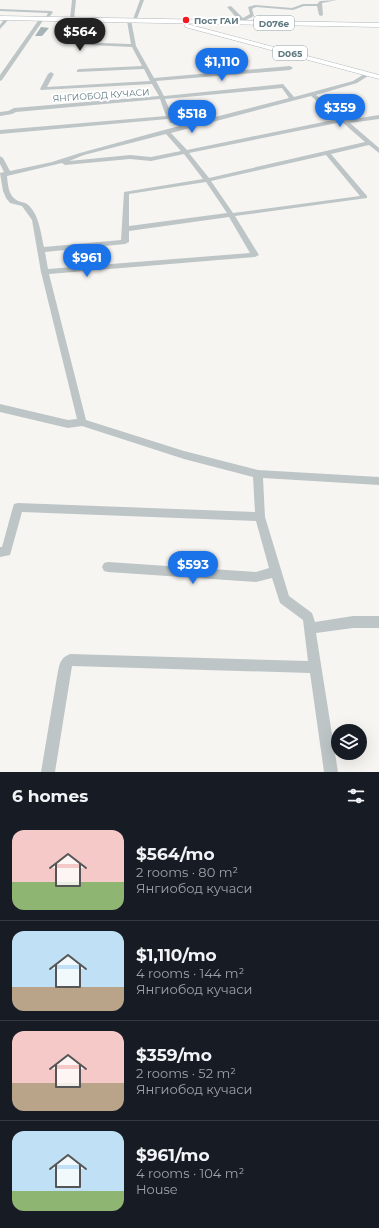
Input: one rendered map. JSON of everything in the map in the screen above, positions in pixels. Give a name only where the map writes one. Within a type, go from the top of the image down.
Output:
[{"type":"main road","points":[[0,18],[169,22],[197,26]]},
{"type":"main road","name":"D076e","points":[[197,26],[204,22],[242,21],[379,26]]},
{"type":"main road","name":"D065","points":[[169,22],[197,26],[379,77]]},
{"type":"street","points":[[72,20],[74,0]]},
{"type":"street","points":[[142,0],[132,21],[134,46],[163,98],[175,129]]},
{"type":"street","points":[[229,7],[242,21],[252,15],[250,8],[255,6],[294,9],[303,5],[319,5],[320,2],[335,0]]},
{"type":"street","points":[[277,8],[282,4]]},
{"type":"street","points":[[319,5],[321,15]]},
{"type":"street","points":[[0,10],[51,12],[0,79]]},
{"type":"street","points":[[0,28],[8,18]]},
{"type":"street","points":[[82,20],[70,43],[134,46]]},
{"type":"street","points":[[79,71],[146,67]]},
{"type":"street","points":[[51,74],[43,89],[154,81],[290,68]]},
{"type":"street","points":[[54,164],[82,154],[166,131],[355,82],[368,74]]},
{"type":"street","name":"ЯНГИОБОД КУЧАСИ","points":[[0,114],[10,114],[14,110],[163,98],[283,86],[293,99]]},
{"type":"street","points":[[312,94],[346,121],[379,151]]},
{"type":"street","points":[[0,132],[170,117]]},
{"type":"street","points":[[4,174],[54,164],[117,158],[151,159],[346,121],[379,117]]},
{"type":"street","points":[[45,272],[255,255],[233,216],[208,180],[187,152],[166,131]]},
{"type":"street","points":[[41,250],[125,242],[126,193],[208,180],[371,143]]},
{"type":"street","points":[[125,229],[365,198],[327,153]]},
{"type":"street","points":[[0,158],[7,196],[13,203],[24,206],[35,220],[45,272],[82,422]]},
{"type":"street","points":[[0,408],[68,424],[82,422],[184,454],[258,474],[379,480]]},
{"type":"street","points":[[258,474],[260,517],[284,599],[308,617],[331,772]]},
{"type":"street","points":[[0,552],[6,551],[18,507],[260,517]]},
{"type":"street","points":[[108,567],[256,577],[276,572]]},
{"type":"street","points":[[310,628],[353,622],[379,622]]},
{"type":"street","points":[[48,772],[64,671],[66,663],[70,660],[315,668]]},
{"type":"building","points":[[41,27],[49,28],[42,36],[35,36]]},
{"type":"place","name":"Пост ГАИ","points":[[186,20]]}]
